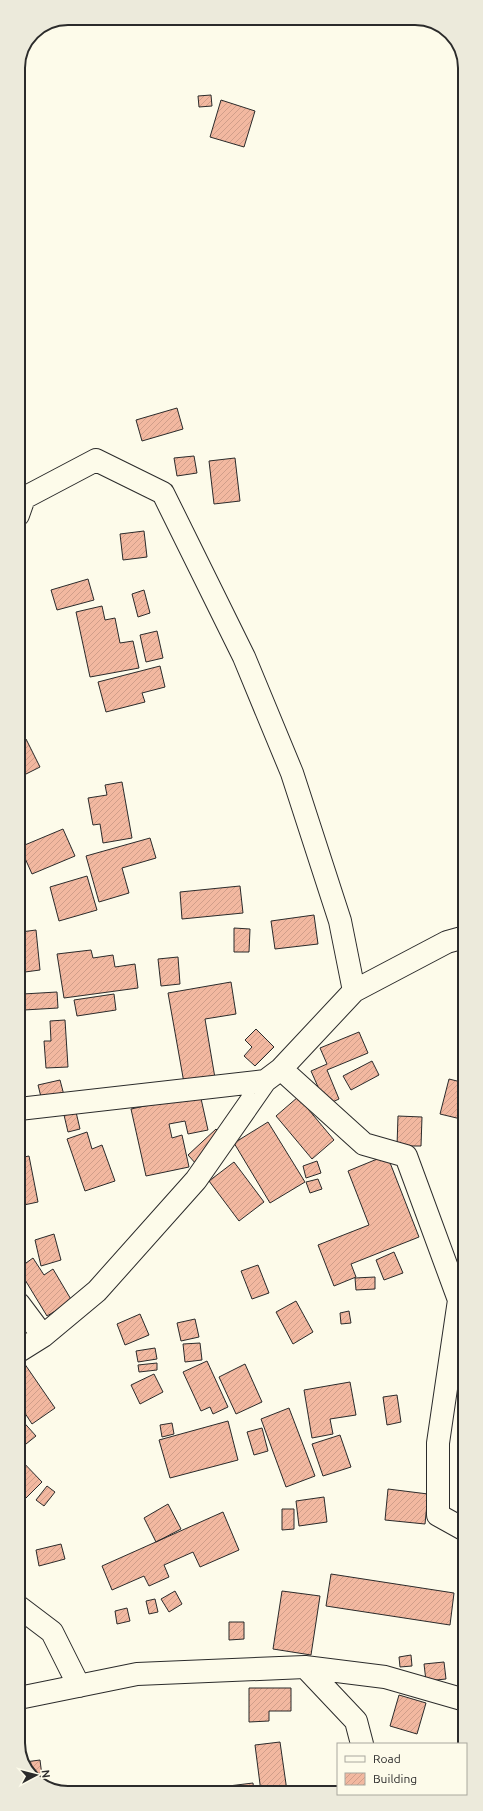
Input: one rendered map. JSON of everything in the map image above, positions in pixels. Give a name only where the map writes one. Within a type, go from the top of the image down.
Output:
[{"type":"street","points":[[25,497],[96,460],[163,493],[244,657],[292,773],[340,921],[354,991]]},
{"type":"street","points":[[25,1347],[43,1336],[97,1291],[196,1180],[273,1075],[354,991],[447,942],[458,939]]},
{"type":"street","points":[[25,1108],[273,1075],[364,1144],[406,1156],[458,1297]]},
{"type":"street","points":[[458,1307],[438,1443],[438,1515],[458,1526]]},
{"type":"street","points":[[25,1312],[43,1336]]},
{"type":"street","points":[[25,1611],[52,1632],[79,1686]]},
{"type":"street","points":[[305,1667],[356,1720],[362,1743]]},
{"type":"street","points":[[25,1697],[136,1674],[305,1667],[385,1677],[458,1698]]},
{"type":"building","points":[[211,95],[212,106],[199,107],[198,96]]},
{"type":"building","points":[[221,100],[255,111],[244,147],[210,137]]},
{"type":"building","points":[[177,408],[183,429],[142,441],[136,420]]},
{"type":"building","points":[[194,456],[197,473],[177,476],[174,458]]},
{"type":"building","points":[[235,458],[240,501],[214,504],[209,461]]},
{"type":"building","points":[[144,531],[147,557],[123,560],[120,534]]},
{"type":"building","points":[[88,579],[94,600],[57,610],[51,590]]},
{"type":"building","points":[[144,590],[150,613],[138,617],[132,594]]},
{"type":"building","points":[[102,606],[105,620],[115,618],[120,643],[133,641],[139,668],[90,677],[76,612]]},
{"type":"building","points":[[157,631],[163,658],[146,662],[140,635]]},
{"type":"building","points":[[160,666],[165,687],[142,693],[145,702],[106,712],[98,682]]},
{"type":"building","points":[[25,740],[40,767],[25,774]]},
{"type":"building","points":[[122,782],[132,838],[103,843],[100,824],[93,825],[88,798],[107,795],[105,785]]},
{"type":"building","points":[[63,829],[75,856],[32,874],[25,858],[25,845]]},
{"type":"building","points":[[150,838],[156,858],[122,868],[129,893],[99,902],[86,856]]},
{"type":"building","points":[[87,876],[97,910],[59,921],[50,887]]},
{"type":"building","points":[[240,886],[243,913],[182,919],[180,892]]},
{"type":"building","points":[[314,915],[318,944],[275,949],[271,921]]},
{"type":"building","points":[[234,928],[250,929],[249,952],[234,952]]},
{"type":"building","points":[[36,930],[40,970],[25,972],[25,931]]},
{"type":"building","points":[[91,950],[93,958],[113,955],[115,967],[135,964],[138,988],[64,998],[57,954]]},
{"type":"building","points":[[178,957],[180,984],[161,986],[158,959]]},
{"type":"building","points":[[231,982],[236,1014],[205,1019],[215,1078],[184,1083],[168,993]]},
{"type":"building","points":[[57,992],[58,1008],[25,1010],[25,994]]},
{"type":"building","points":[[114,994],[116,1010],[77,1016],[74,1000]]},
{"type":"building","points":[[65,1020],[68,1067],[46,1068],[44,1041],[51,1041],[50,1021]]},
{"type":"building","points":[[256,1029],[274,1047],[255,1066],[244,1056],[252,1047],[245,1040]]},
{"type":"building","points":[[359,1032],[368,1053],[327,1070],[339,1099],[326,1105],[311,1071],[327,1064],[320,1048]]},
{"type":"building","points":[[372,1061],[379,1075],[351,1090],[343,1076]]},
{"type":"building","points":[[449,1079],[458,1081],[458,1118],[440,1114]]},
{"type":"building","points":[[60,1080],[65,1099],[43,1105],[38,1085]]},
{"type":"building","points":[[200,1094],[208,1130],[188,1134],[185,1121],[169,1124],[172,1138],[182,1135],[189,1167],[146,1176],[131,1109]]},
{"type":"building","points":[[298,1097],[334,1140],[312,1159],[276,1116]]},
{"type":"building","points":[[76,1112],[80,1129],[68,1132],[64,1115]]},
{"type":"building","points":[[398,1116],[422,1117],[421,1146],[397,1146]]},
{"type":"building","points":[[268,1122],[305,1182],[270,1203],[234,1143]]},
{"type":"building","points":[[216,1129],[225,1138],[197,1165],[188,1155]]},
{"type":"building","points":[[87,1132],[92,1149],[102,1145],[115,1181],[85,1191],[67,1139]]},
{"type":"building","points":[[387,1155],[419,1237],[351,1264],[356,1277],[334,1286],[318,1245],[369,1225],[348,1171]]},
{"type":"building","points":[[29,1156],[38,1202],[25,1205],[25,1157]]},
{"type":"building","points":[[317,1161],[321,1173],[306,1178],[303,1166]]},
{"type":"building","points":[[234,1162],[264,1202],[239,1221],[209,1181]]},
{"type":"building","points":[[318,1179],[322,1189],[310,1193],[306,1182]]},
{"type":"building","points":[[54,1234],[61,1260],[41,1266],[35,1240]]},
{"type":"building","points":[[394,1252],[403,1273],[384,1280],[376,1260]]},
{"type":"building","points":[[33,1258],[44,1275],[53,1269],[72,1301],[47,1316],[25,1280],[25,1264]]},
{"type":"building","points":[[258,1265],[269,1293],[252,1299],[241,1271]]},
{"type":"building","points":[[375,1277],[375,1289],[356,1290],[355,1278]]},
{"type":"building","points":[[296,1301],[313,1332],[293,1344],[276,1312]]},
{"type":"building","points":[[349,1311],[351,1323],[341,1324],[340,1313]]},
{"type":"building","points":[[140,1314],[149,1335],[125,1345],[117,1324]]},
{"type":"building","points":[[195,1319],[199,1337],[181,1341],[177,1323]]},
{"type":"building","points":[[200,1343],[202,1360],[185,1362],[183,1344]]},
{"type":"building","points":[[155,1348],[157,1359],[138,1362],[136,1351]]},
{"type":"building","points":[[207,1361],[228,1407],[213,1414],[210,1407],[201,1411],[183,1372]]},
{"type":"building","points":[[157,1363],[157,1370],[139,1372],[138,1365]]},
{"type":"building","points":[[25,1364],[55,1408],[32,1424],[25,1413]]},
{"type":"building","points":[[245,1364],[262,1402],[236,1414],[219,1377]]},
{"type":"building","points":[[154,1374],[163,1392],[140,1404],[131,1385]]},
{"type":"building","points":[[350,1382],[356,1415],[330,1419],[333,1434],[312,1438],[304,1390]]},
{"type":"building","points":[[397,1395],[401,1422],[387,1425],[383,1397]]},
{"type":"building","points":[[289,1408],[315,1476],[286,1487],[261,1419]]},
{"type":"building","points":[[228,1421],[238,1460],[170,1478],[159,1440]]},
{"type":"building","points":[[172,1423],[174,1434],[162,1437],[160,1425]]},
{"type":"building","points":[[25,1424],[36,1436],[25,1445]]},
{"type":"building","points":[[262,1428],[268,1451],[254,1455],[247,1432]]},
{"type":"building","points":[[340,1435],[351,1467],[323,1476],[312,1444]]},
{"type":"building","points":[[25,1464],[42,1482],[25,1499]]},
{"type":"building","points":[[47,1486],[55,1492],[44,1506],[36,1500]]},
{"type":"building","points":[[388,1489],[428,1494],[425,1524],[385,1520]]},
{"type":"building","points":[[324,1497],[327,1522],[299,1526],[296,1501]]},
{"type":"building","points":[[168,1504],[181,1529],[156,1542],[144,1518]]},
{"type":"building","points":[[282,1509],[294,1509],[294,1529],[282,1530]]},
{"type":"building","points":[[223,1512],[239,1550],[200,1567],[193,1552],[164,1565],[169,1577],[149,1586],[144,1576],[112,1590],[102,1566]]},
{"type":"building","points":[[61,1544],[65,1559],[39,1566],[36,1550]]},
{"type":"building","points":[[331,1574],[454,1593],[450,1625],[326,1606]]},
{"type":"building","points":[[175,1591],[182,1604],[169,1612],[161,1599]]},
{"type":"building","points":[[282,1591],[320,1596],[311,1655],[273,1649]]},
{"type":"building","points":[[155,1599],[158,1612],[149,1614],[146,1601]]},
{"type":"building","points":[[127,1608],[130,1621],[117,1624],[115,1611]]},
{"type":"building","points":[[229,1622],[244,1622],[244,1639],[229,1640]]},
{"type":"building","points":[[411,1655],[412,1666],[400,1667],[399,1657]]},
{"type":"building","points":[[444,1662],[446,1679],[426,1681],[424,1664]]},
{"type":"building","points":[[249,1688],[291,1688],[291,1711],[269,1711],[269,1721],[249,1722]]},
{"type":"building","points":[[399,1695],[426,1703],[417,1734],[390,1726]]},
{"type":"building","points":[[280,1742],[286,1786],[260,1786],[255,1745]]},
{"type":"building","points":[[40,1760],[42,1776],[34,1769],[30,1761]]},
{"type":"building","points":[[253,1783],[253,1786],[228,1786]]}]
